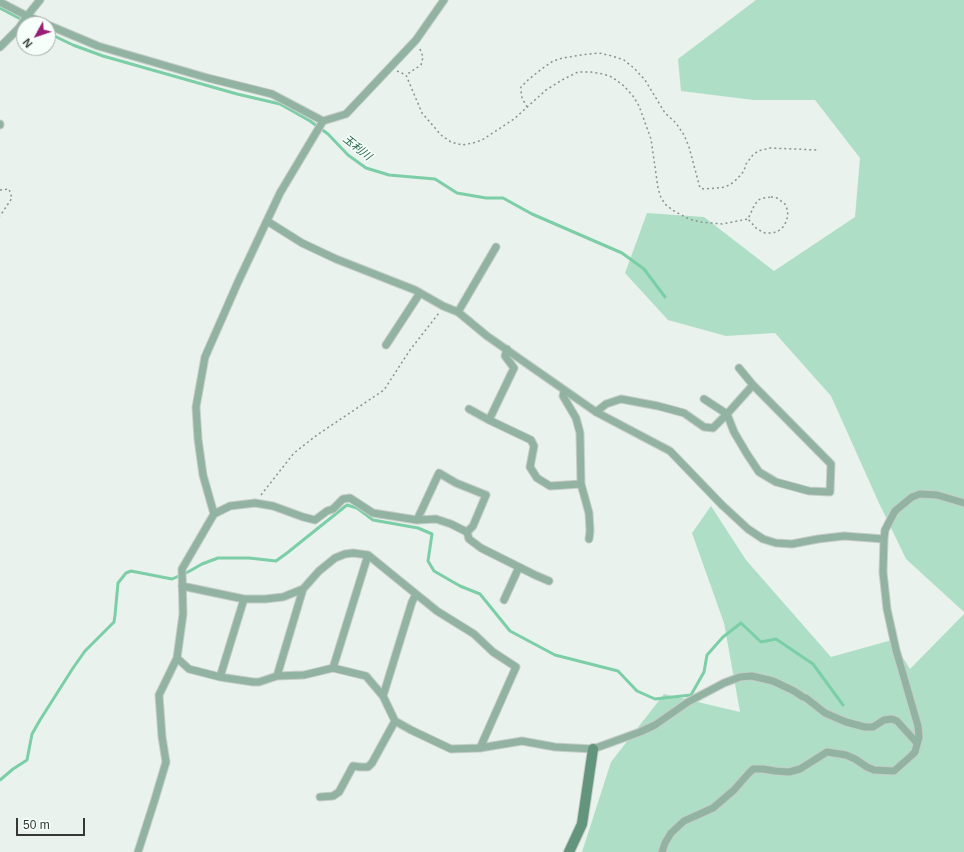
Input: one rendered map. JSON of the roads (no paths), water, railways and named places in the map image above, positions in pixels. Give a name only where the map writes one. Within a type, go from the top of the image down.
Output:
[{"type":"street","points":[[0,2],[27,16],[40,0]]},
{"type":"street","points":[[214,514],[203,475],[198,439],[196,407],[205,357],[238,282],[280,194],[323,121],[346,114],[416,40],[444,0]]},
{"type":"street","points":[[56,28],[98,46],[208,78],[272,94],[323,121]]},
{"type":"street","points":[[0,47],[16,32]]},
{"type":"street","points":[[267,221],[302,243],[336,259],[420,293],[443,306],[458,312],[488,336],[564,391],[596,412],[670,451],[722,505],[748,529],[763,539],[776,543],[792,544],[844,536],[884,539]]},
{"type":"street","points":[[458,312],[496,247]]},
{"type":"street","points":[[386,345],[420,293]]},
{"type":"street","points":[[489,420],[514,368],[505,356],[507,349]]},
{"type":"street","points":[[704,400],[727,414],[740,443],[759,472],[776,482],[789,486],[809,491],[830,492],[831,464],[739,368]]},
{"type":"street","points":[[596,412],[606,404],[621,399],[684,413],[704,427],[713,428],[753,384]]},
{"type":"street","points":[[564,391],[563,396],[576,418],[580,433],[581,484],[589,513],[590,539]]},
{"type":"street","points":[[468,409],[531,440],[534,446],[530,467],[537,478],[550,486],[581,484]]},
{"type":"street","points":[[417,520],[439,473],[456,483],[486,495],[473,526],[467,532]]},
{"type":"street","points":[[662,852],[671,833],[684,821],[713,808],[754,770],[763,769],[789,772],[800,769],[827,752],[855,758],[867,767],[874,770],[894,771],[915,752],[919,737],[918,726],[896,650],[887,609],[883,572],[885,530],[895,511],[912,497],[920,494],[937,494],[964,503]]},
{"type":"street","points":[[138,852],[166,762],[162,737],[159,695],[177,658],[183,614],[182,569],[214,514],[230,506],[255,503],[273,506],[315,520],[327,511],[334,509],[343,499],[350,498],[373,513],[417,520],[436,519],[451,524],[467,532],[469,539],[481,548],[549,581]]},
{"type":"street","points":[[277,676],[303,589],[319,571],[335,558],[353,553],[368,555],[437,611],[474,634],[493,652],[516,667],[480,748]]},
{"type":"street","points":[[333,668],[368,555]]},
{"type":"street","points":[[504,600],[520,567]]},
{"type":"street","points":[[182,586],[244,599],[283,597],[303,589]]},
{"type":"street","points":[[383,696],[412,602],[416,594]]},
{"type":"street","points":[[220,677],[244,599]]},
{"type":"street","points":[[177,658],[189,669],[220,677],[259,682],[277,676],[304,675],[333,668],[366,676],[383,696],[395,720],[411,730],[451,749],[480,748],[522,741],[555,747],[593,749],[655,725],[688,702],[724,683],[740,677],[752,676],[773,681],[794,691],[803,698],[806,698],[825,713],[846,722],[865,727],[873,727],[884,720],[892,719],[897,721],[917,743]]},
{"type":"street","points":[[320,797],[333,796],[339,792],[353,766],[368,767],[372,763],[395,720]]},
{"type":"street","points":[[569,852],[582,824],[593,749]]},
{"type":"waterway","name":"玉利川","points":[[0,8],[16,17]]},
{"type":"waterway","name":"玉利川","points":[[56,37],[103,56],[237,94],[280,104],[310,121],[328,134],[348,155],[366,168],[389,175],[435,179],[457,193],[486,198],[503,198],[532,214],[622,253],[644,269],[665,297]]},
{"type":"waterway","points":[[0,780],[27,760],[32,734],[40,720],[85,651],[114,622],[118,583],[126,573],[131,571],[172,579],[218,558],[249,558],[276,561],[347,505],[357,508],[373,520],[418,528],[432,534],[428,561],[434,571],[460,586],[480,594],[510,631],[555,655],[618,671],[637,691],[655,699],[691,695],[704,672],[707,655],[723,637],[741,623],[761,642],[776,639],[813,664],[843,705]]}]
